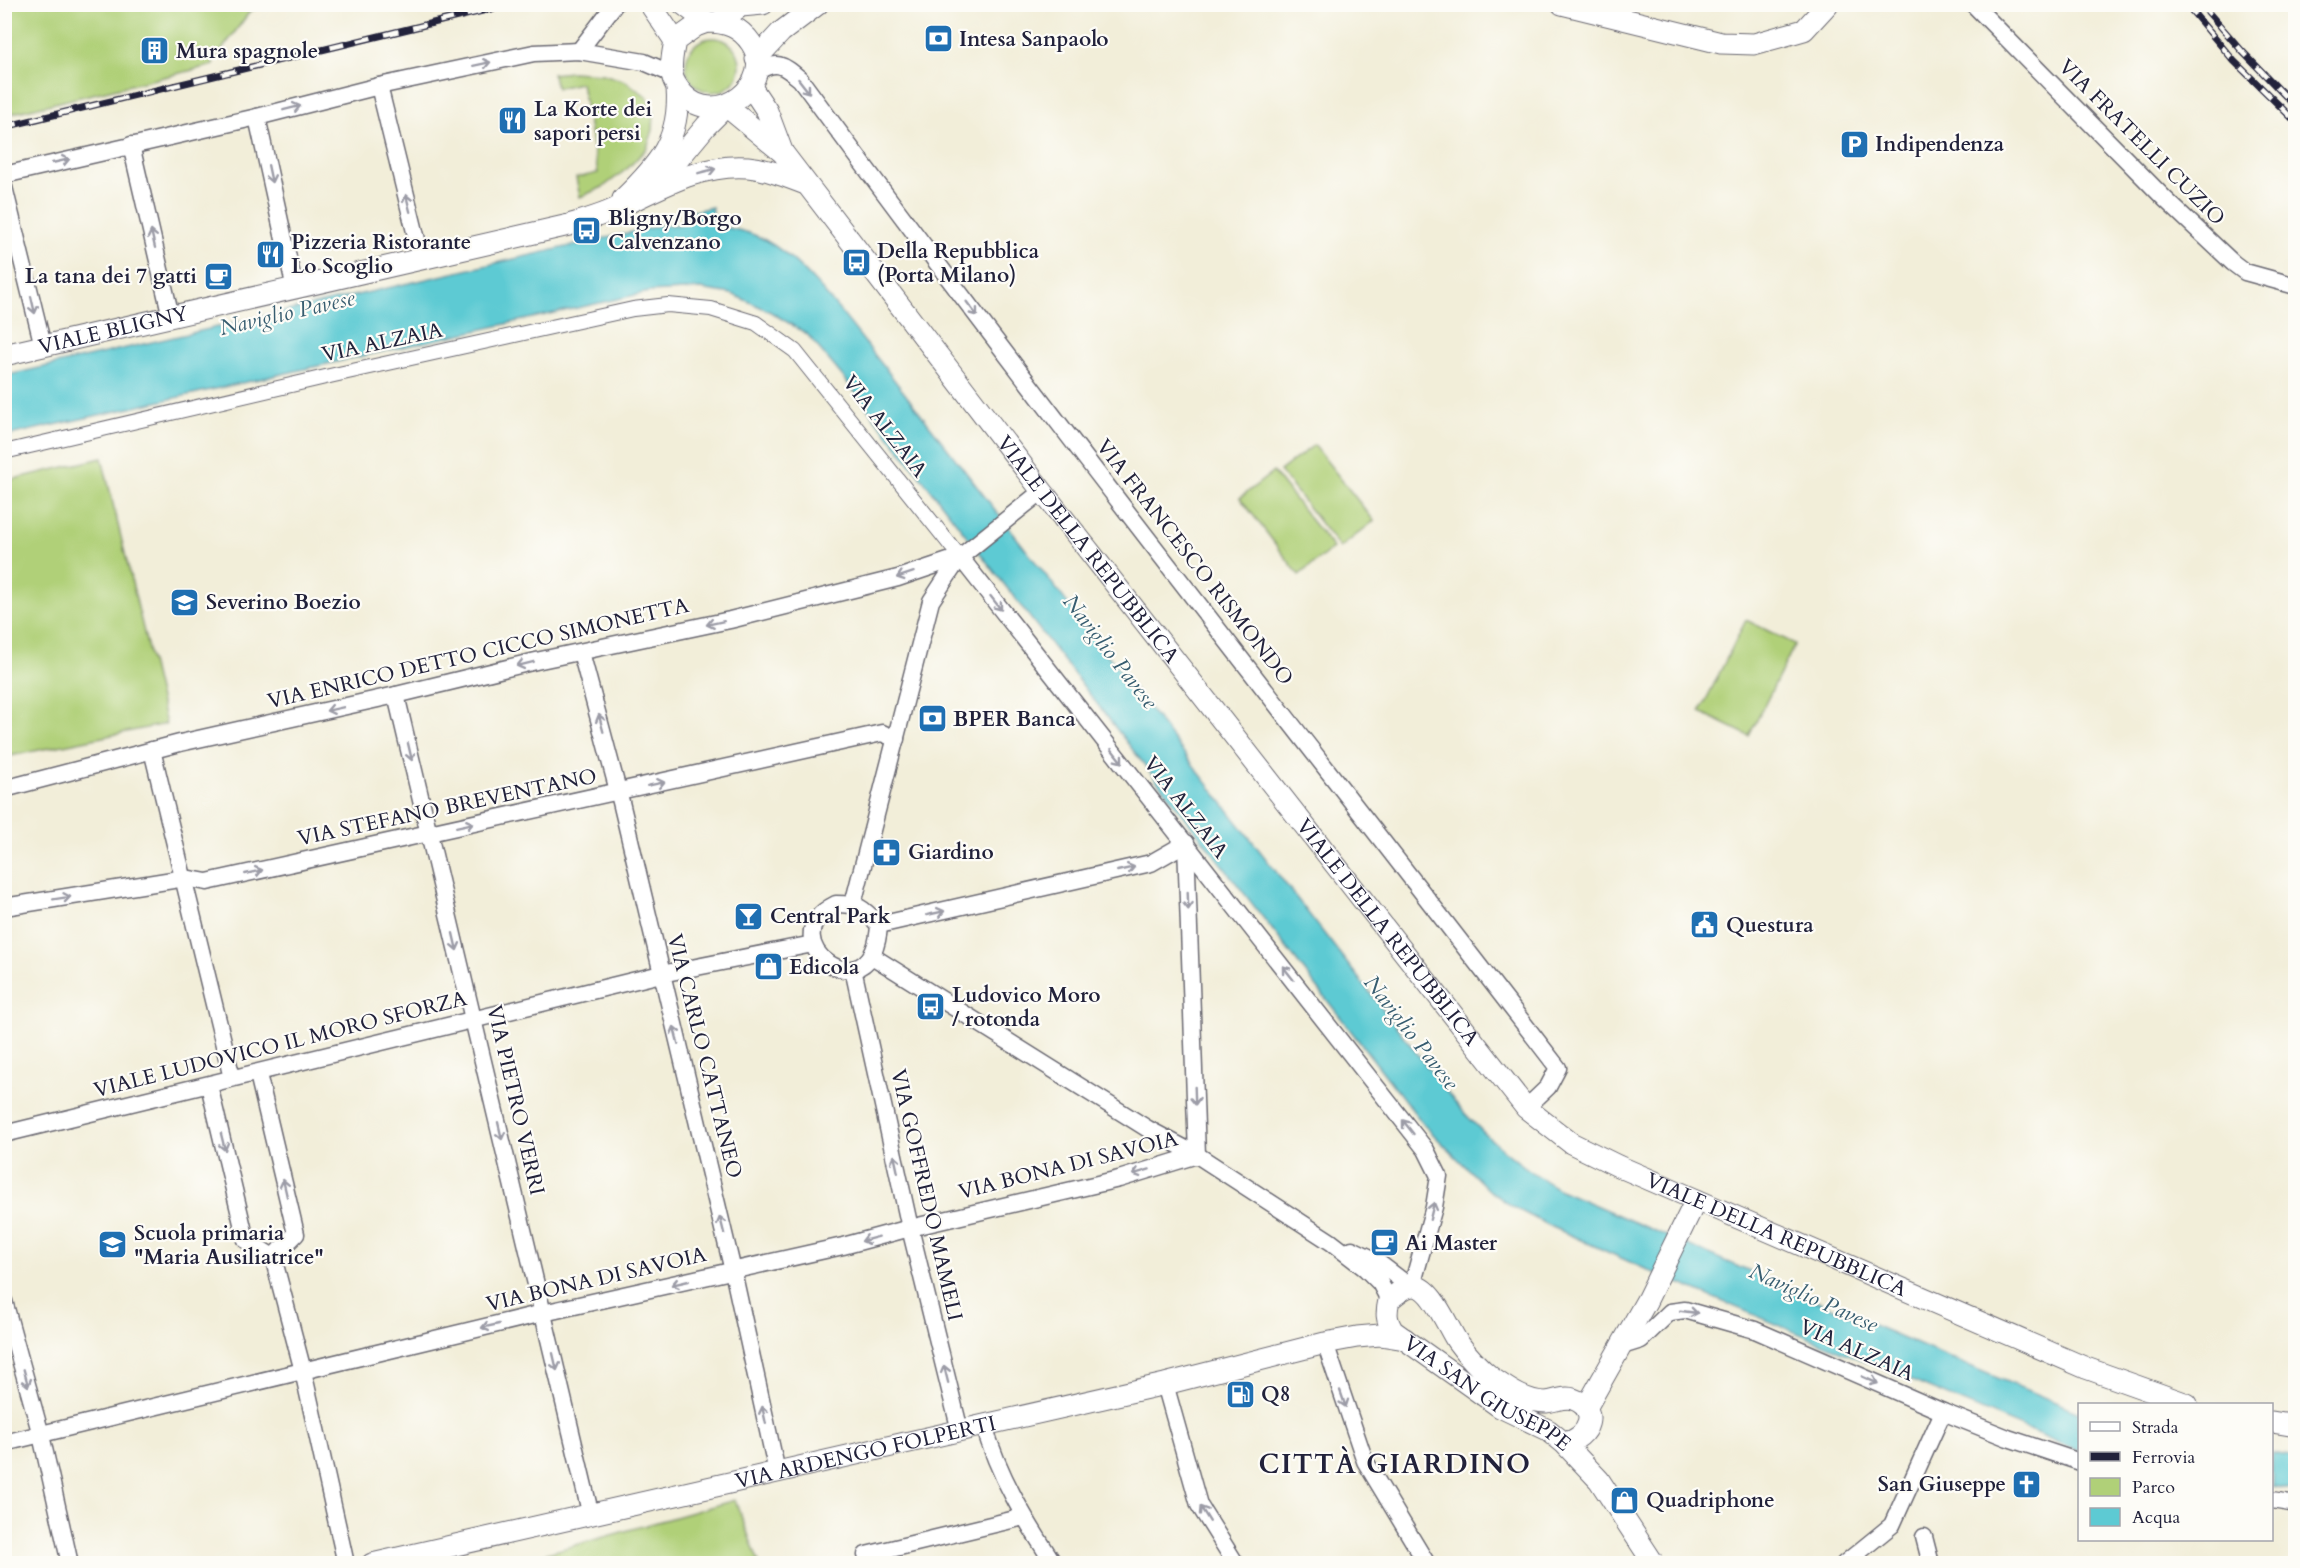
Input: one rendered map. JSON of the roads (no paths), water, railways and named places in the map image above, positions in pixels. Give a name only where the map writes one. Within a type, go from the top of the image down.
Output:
[{"type":"street","points":[[579,51],[615,4]]},
{"type":"street","points":[[650,4],[675,41]]},
{"type":"street","points":[[683,4],[713,22],[734,26],[753,46],[755,73],[783,153]]},
{"type":"street","points":[[675,81],[671,62],[675,41],[696,26],[713,22],[741,6],[763,4]]},
{"type":"street","points":[[4,175],[257,117],[379,86],[534,53],[579,51],[644,62],[675,81],[687,98],[698,105],[726,106],[739,99],[781,32],[818,4]]},
{"type":"street","points":[[1562,4],[1721,43],[1754,44],[1804,30],[1828,4]]},
{"type":"street","name":"VIA FRATELLI CUZIO","points":[[1973,4],[2165,199],[2233,262],[2245,272],[2295,286]]},
{"type":"street","name":"VIA FRANCESCO RISMONDO","points":[[755,73],[770,64],[782,66],[800,79],[1083,456],[1370,822],[1558,1068],[1548,1087],[1526,1108]]},
{"type":"street","name":"VIALE BLIGNY","points":[[607,213],[638,184],[660,158],[671,139],[679,109],[675,81]]},
{"type":"street","points":[[379,86],[422,260]]},
{"type":"street","points":[[726,106],[783,153]]},
{"type":"street","name":"VIALE BLIGNY","points":[[652,190],[726,106]]},
{"type":"street","points":[[257,117],[295,289]]},
{"type":"street","points":[[131,145],[171,317]]},
{"type":"street","name":"VIALE DELLA REPUBBLICA","points":[[783,153],[1041,491],[1526,1108],[1571,1143],[1696,1200],[2086,1368],[2184,1403]]},
{"type":"street","name":"VIALE BLIGNY","points":[[4,355],[569,225],[607,213],[680,178],[714,168],[748,167],[806,184]]},
{"type":"street","points":[[4,187],[43,346]]},
{"type":"street","name":"VIA ALZAIA","points":[[4,452],[633,309],[668,306],[711,309],[756,323],[795,351],[965,552],[1186,843],[1426,1150],[1439,1176],[1434,1207],[1411,1286]]},
{"type":"street","points":[[853,904],[931,601],[965,552],[1041,491]]},
{"type":"street","name":"VIA ENRICO DETTO CICCO SIMONETTA","points":[[4,789],[152,750],[536,661],[729,620],[898,578],[965,552]]},
{"type":"street","name":"VIA CARLO CATTANEO","points":[[582,652],[619,792],[733,1271],[777,1472]]},
{"type":"street","name":"VIA PIETRO VERRI","points":[[396,695],[591,1515]]},
{"type":"street","name":"VIA STEFANO BREVENTANO","points":[[4,907],[185,878],[207,882],[882,733],[896,739]]},
{"type":"street","points":[[152,750],[232,1078]]},
{"type":"street","points":[[879,926],[1151,863],[1186,843],[1197,1155]]},
{"type":"street","points":[[836,904],[853,904],[862,908],[879,926],[879,940],[872,956],[864,964],[853,969],[834,968],[825,963],[817,954],[813,944],[813,927],[825,909],[836,904]]},
{"type":"street","name":"VIALE LUDOVICO IL MORO SFORZA","points":[[4,1134],[661,975],[813,944]]},
{"type":"street","points":[[872,956],[1148,1129],[1197,1155],[1331,1242],[1380,1283],[1387,1307]]},
{"type":"street","name":"VIA GOFFREDO MAMELI","points":[[853,969],[910,1228],[960,1431]]},
{"type":"street","points":[[258,1074],[296,1234],[273,1257]]},
{"type":"street","points":[[209,1085],[246,1240],[273,1257],[303,1371],[346,1563]]},
{"type":"street","name":"VIA BONA DI SAVOIA","points":[[4,1443],[543,1313],[843,1246],[1119,1179],[1197,1155]]},
{"type":"street","points":[[1586,1408],[1652,1291],[1696,1200]]},
{"type":"street","points":[[1331,1242],[1375,1260],[1411,1286],[1357,1337]]},
{"type":"street","name":"VIA SAN GIUSEPPE","points":[[1387,1307],[1393,1332],[1500,1407],[1573,1439],[1587,1427],[1589,1417],[1586,1408],[1572,1399],[1560,1398],[1547,1402],[1531,1400],[1491,1376],[1475,1363],[1458,1342],[1434,1301],[1426,1292],[1411,1286]]},
{"type":"street","points":[[4,1301],[41,1435],[70,1563]]},
{"type":"street","name":"VIA ALZAIA","points":[[1622,1346],[1641,1340],[1670,1312],[1685,1310],[1755,1330],[1943,1413],[2078,1462]]},
{"type":"street","name":"VIA ARDENGO FOLPERTI","points":[[372,1563],[1165,1384],[1325,1343],[1380,1335],[1405,1339]]},
{"type":"street","points":[[1325,1343],[1365,1461],[1427,1563]]},
{"type":"street","points":[[1165,1384],[1199,1504],[1236,1563]]},
{"type":"street","points":[[1844,1563],[1892,1525],[1943,1413]]},
{"type":"street","points":[[2273,1422],[2295,1426]]},
{"type":"street","points":[[984,1425],[989,1444],[1024,1517],[1054,1563]]},
{"type":"street","points":[[1573,1439],[1654,1563]]},
{"type":"street","points":[[2273,1500],[2295,1504]]},
{"type":"street","points":[[866,1555],[1024,1517]]},
{"type":"street","points":[[1923,1537],[1931,1563]]},
{"type":"water","name":"Naviglio Pavese","points":[[712,207],[712,225],[746,232],[765,240],[797,264],[829,298],[1454,1101],[1490,1139],[1516,1161],[1560,1190],[2078,1412],[2078,1451],[1652,1272],[1550,1226],[1513,1207],[1489,1190],[1424,1125],[844,378],[807,334],[769,311],[732,294],[700,289],[649,292],[5,436],[4,376],[658,226],[690,224],[690,212]]},
{"type":"water","points":[[2273,1453],[2295,1457],[2295,1490],[2273,1486]]},
{"type":"railway","points":[[4,127],[511,4]]},
{"type":"railway","points":[[2186,4],[2234,61],[2296,122]]},
{"type":"railway","points":[[2201,4],[2296,107]]},
{"type":"place","name":"Intesa Sanpaolo","points":[[938,39]]},
{"type":"place","name":"Mura spagnole","points":[[155,51]]},
{"type":"place","name":"La Korte dei sapori persi","points":[[513,121]]},
{"type":"place","name":"Indipendenza","points":[[1854,144]]},
{"type":"place","name":"Bligny/Borgo Calvenzano","points":[[587,230]]},
{"type":"place","name":"Pizzeria Ristorante Lo Scoglio","points":[[270,254]]},
{"type":"place","name":"Della Repubblica (Porta Milano)","points":[[856,263]]},
{"type":"place","name":"La tana dei 7 gatti","points":[[218,276]]},
{"type":"place","name":"Severino Boezio","points":[[185,602]]},
{"type":"place","name":"BPER Banca","points":[[932,719]]},
{"type":"place","name":"Giardino","points":[[887,852]]},
{"type":"place","name":"Central Park","points":[[749,916]]},
{"type":"place","name":"Questura","points":[[1705,925]]},
{"type":"place","name":"Edicola","points":[[768,967]]},
{"type":"place","name":"Ludovico Moro / rotonda","points":[[931,1007]]},
{"type":"place","name":"Ai Master","points":[[1384,1243]]},
{"type":"place","name":"Scuola primaria \"Maria Ausiliatrice\"","points":[[113,1245]]},
{"type":"place","name":"Q8","points":[[1240,1394]]},
{"type":"place","name":"San Giuseppe","points":[[2027,1484]]},
{"type":"place","name":"Quadriphone","points":[[1625,1500]]},
{"type":"district","name":"CITTÀ GIARDINO","points":[[1395,1464]]}]
